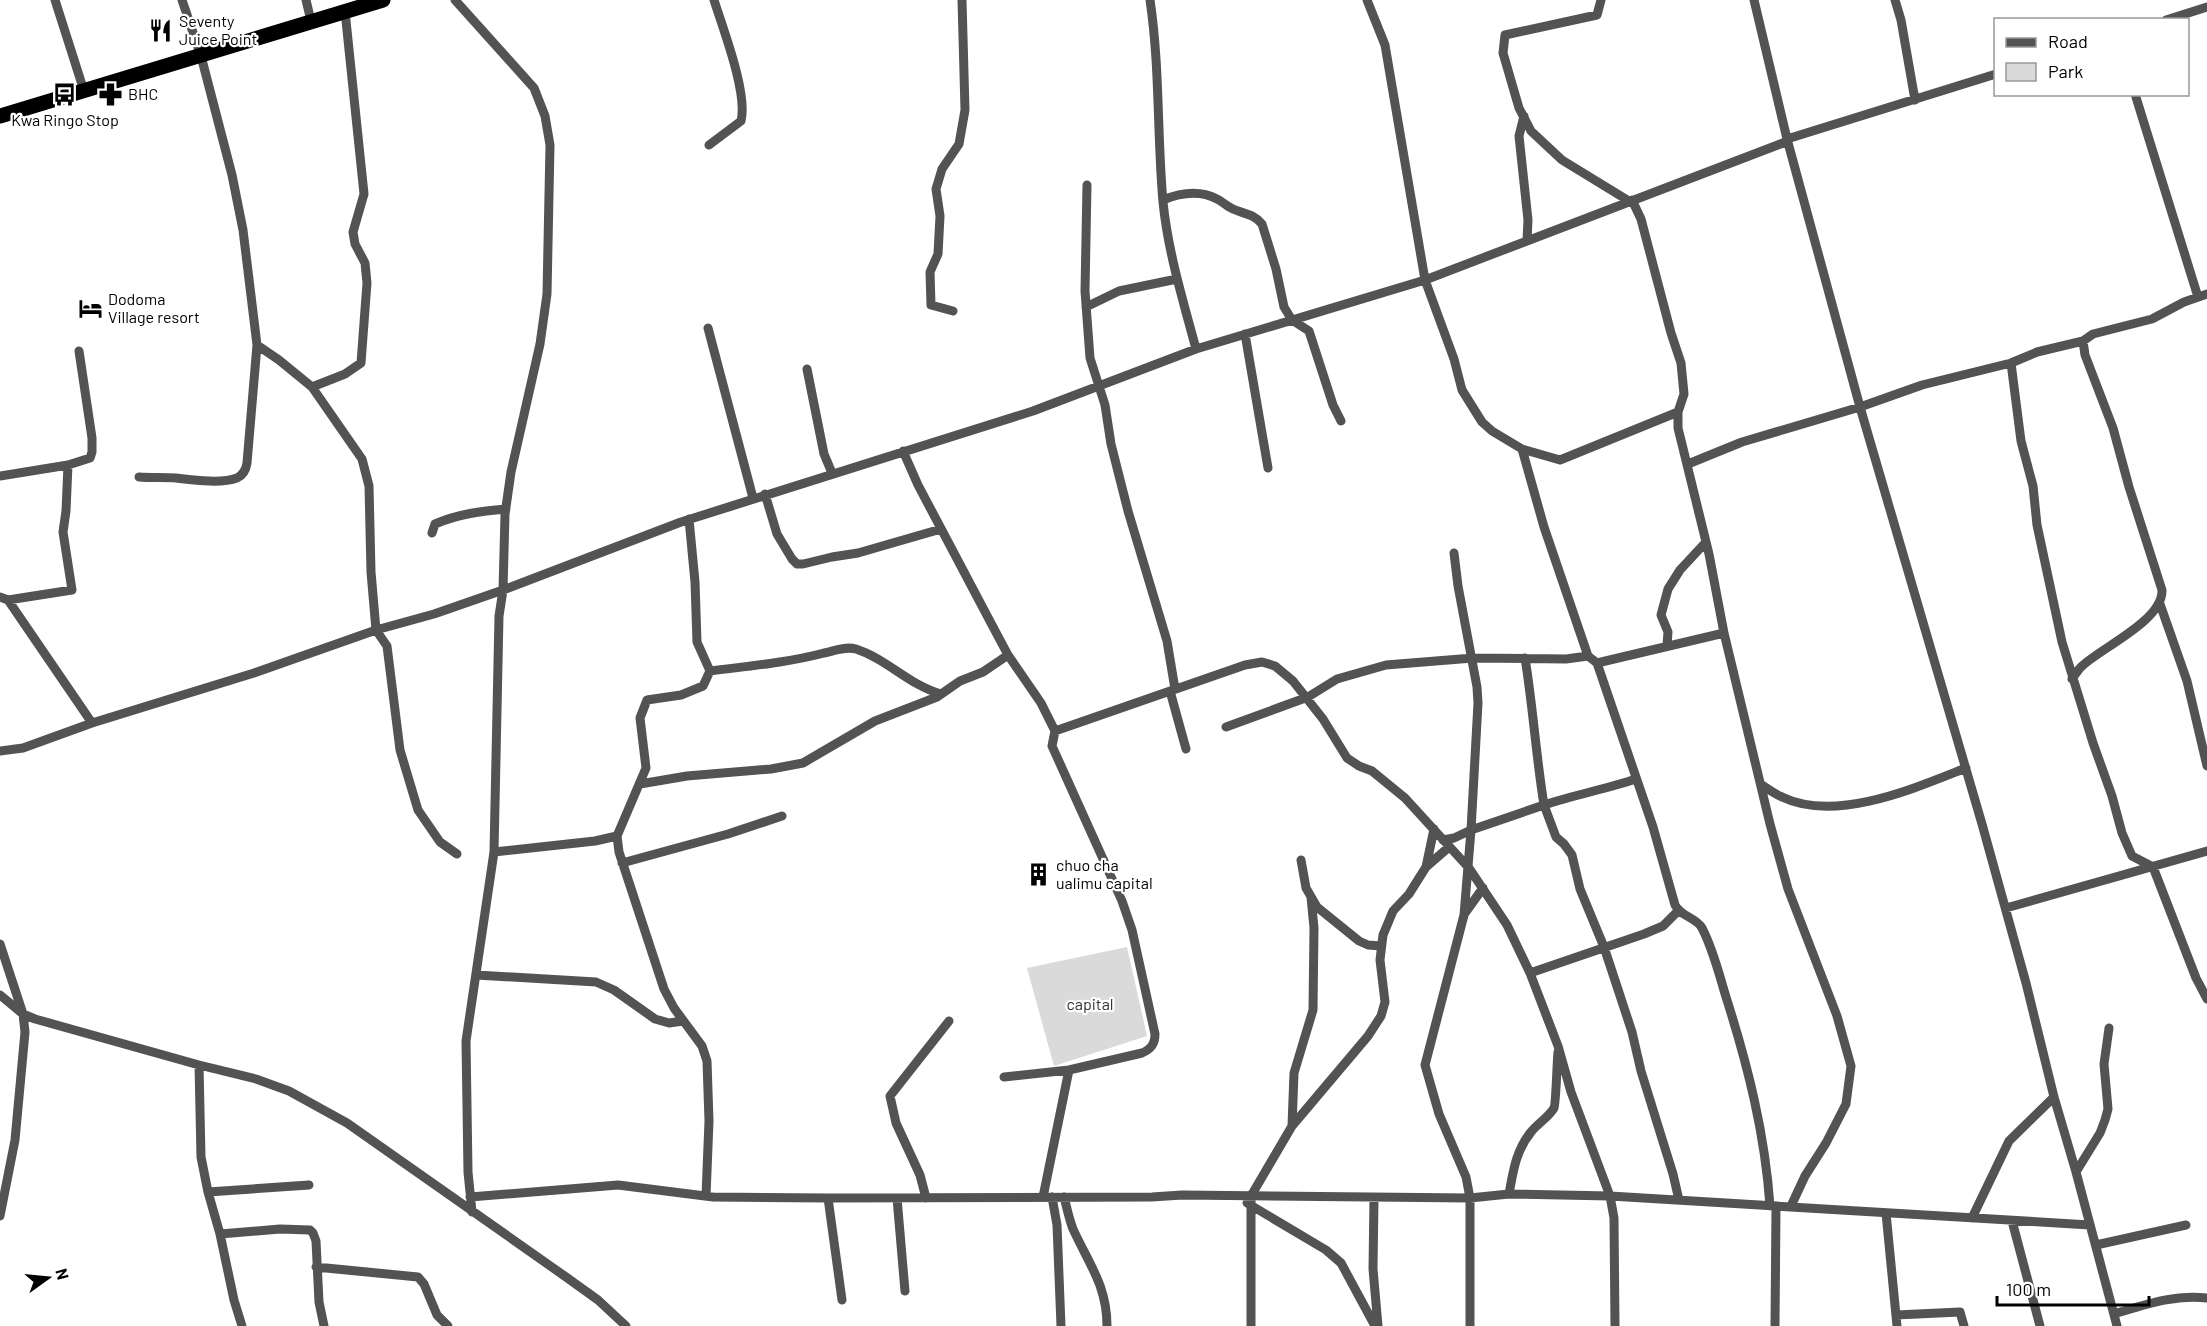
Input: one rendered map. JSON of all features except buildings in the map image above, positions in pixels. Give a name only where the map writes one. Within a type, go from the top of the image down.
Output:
[{"type":"highway","points":[[0,116],[383,0]]},
{"type":"street","points":[[55,0],[84,91]]},
{"type":"street","points":[[139,477],[176,478],[190,481],[230,480],[239,477],[247,464],[257,345],[243,230],[232,174],[201,56],[182,0]]},
{"type":"street","points":[[306,0],[311,21]]},
{"type":"street","points":[[455,0],[534,88],[545,116],[550,145],[547,294],[540,344],[511,472],[506,509],[504,590],[499,616],[494,852],[466,1041],[472,1212]]},
{"type":"street","points":[[709,145],[741,121],[743,106],[714,0]]},
{"type":"street","points":[[953,311],[931,305],[930,272],[938,254],[940,216],[936,189],[942,169],[959,144],[965,110],[962,0]]},
{"type":"street","points":[[1150,0],[1158,89],[1163,200],[1170,254],[1196,349]]},
{"type":"street","points":[[1367,0],[1384,45],[1425,280],[1454,359],[1462,390],[1482,422],[1492,431],[1522,449],[1560,460],[1678,412]]},
{"type":"street","points":[[1601,0],[1597,15],[1505,35],[1503,53],[1524,116],[1532,131],[1562,160],[1631,201],[1641,219],[1681,363],[1684,394],[1678,412],[1678,428],[1706,542],[1724,633],[1754,761],[1788,889],[1837,1016],[1851,1066],[1846,1104],[1826,1143],[1805,1176],[1791,1206]]},
{"type":"street","points":[[1754,0],[1788,140],[1860,406],[2006,908],[2054,1097],[2117,1326]]},
{"type":"street","points":[[1895,0],[1901,20],[1915,99]]},
{"type":"street","points":[[2172,18],[2207,7]]},
{"type":"street","points":[[312,387],[345,374],[361,363],[362,332],[367,304],[364,263],[355,244],[353,232],[364,194],[345,11]]},
{"type":"street","points":[[0,751],[23,748],[92,723],[254,673],[376,630],[434,614],[504,590],[689,519],[1033,411],[1196,349],[1425,280],[1788,140],[1994,74]]},
{"type":"street","points":[[1688,464],[1742,442],[1922,385],[2011,363],[2037,352],[2083,341],[2093,334],[2152,319],[2203,295],[2136,96]]},
{"type":"street","points":[[1524,116],[1519,136],[1528,220],[1527,240]]},
{"type":"street","points":[[1087,185],[1084,253],[1090,358],[1100,387],[1128,511],[1167,641],[1173,690],[1186,749]]},
{"type":"street","points":[[1163,200],[1189,194],[1209,195],[1230,208],[1258,219],[1262,224],[1276,269],[1284,307],[1292,320],[1309,331],[1333,405],[1341,422]]},
{"type":"street","points":[[1086,308],[1119,291],[1177,279]]},
{"type":"street","points":[[708,328],[753,498]]},
{"type":"street","points":[[1245,334],[1269,468]]},
{"type":"street","points":[[2083,341],[2085,355],[2113,428],[2162,590],[2160,603],[2187,681],[2207,766]]},
{"type":"street","points":[[257,345],[312,387],[362,459],[369,486],[376,630],[387,646],[400,750],[418,810],[440,842],[458,854]]},
{"type":"street","points":[[0,476],[68,465],[90,458],[92,452],[79,351]]},
{"type":"street","points":[[2011,363],[2021,441],[2033,486],[2037,525],[2072,679],[2112,796],[2122,834],[2132,856],[2153,867],[2196,978],[2207,999]]},
{"type":"street","points":[[807,369],[824,454],[832,473]]},
{"type":"street","points":[[1522,449],[1544,527],[1588,656],[1597,663],[1653,826],[1678,911],[1698,922],[1702,928],[1739,1039],[1758,1112],[1773,1206],[1776,1326]]},
{"type":"street","points":[[903,451],[941,529],[1008,655],[1041,704],[1055,731],[1052,746],[1110,871],[1132,930],[1155,1034],[1155,1042],[1149,1050],[1142,1053],[1069,1070],[1004,1077]]},
{"type":"street","points":[[68,465],[63,532],[72,590],[4,598],[92,723]]},
{"type":"street","points":[[765,494],[777,534],[797,564],[858,553],[941,529]]},
{"type":"street","points":[[432,533],[435,524],[450,517],[506,509]]},
{"type":"street","points":[[689,519],[695,582],[697,642],[710,671],[703,686],[681,695],[646,700],[640,718],[646,768],[617,836],[622,863],[664,989],[683,1021],[702,1046],[707,1061],[709,1121],[706,1196]]},
{"type":"street","points":[[1667,645],[1668,632],[1661,615],[1668,589],[1680,570],[1706,542]]},
{"type":"street","points":[[1454,553],[1458,586],[1473,658],[1478,703],[1469,868],[1464,915],[1425,1065],[1439,1114],[1466,1177],[1470,1198],[1470,1326]]},
{"type":"street","points":[[2072,679],[2080,667],[2114,645],[2160,603]]},
{"type":"street","points":[[1597,663],[1724,633]]},
{"type":"street","points":[[710,671],[788,662],[849,648],[874,657],[915,683],[941,694]]},
{"type":"street","points":[[640,784],[687,776],[803,763],[886,716],[941,694],[960,681],[983,672],[1008,655]]},
{"type":"street","points":[[1226,727],[1308,697],[1337,680],[1386,665],[1473,658],[1566,659],[1588,656]]},
{"type":"street","points":[[1526,658],[1544,805],[1556,837],[1572,855],[1580,889],[1604,947],[1632,1032],[1641,1071],[1673,1174],[1678,1200]]},
{"type":"street","points":[[1055,731],[1253,662],[1262,662],[1275,666],[1308,697],[1347,758],[1372,771],[1406,798],[1469,868],[1507,925],[1530,973],[1558,1046],[1570,1092],[1610,1196],[1614,1218],[1615,1326]]},
{"type":"street","points":[[1762,785],[1783,798],[1808,804],[1843,806],[1868,802],[1966,768]]},
{"type":"street","points":[[1251,1326],[1251,1201],[1292,1126],[1368,1036],[1381,1016],[1385,1002],[1380,960],[1381,946],[1387,922],[1393,911],[1409,894],[1426,867],[1454,838],[1582,792],[1636,779]]},
{"type":"street","points":[[622,863],[728,834],[782,816]]},
{"type":"street","points":[[1426,867],[1434,829]]},
{"type":"street","points":[[494,852],[595,841],[617,836]]},
{"type":"street","points":[[2006,908],[2207,851]]},
{"type":"street","points":[[1301,860],[1306,888],[1322,911],[1359,941],[1368,945],[1381,946]]},
{"type":"street","points":[[1464,915],[1483,888]]},
{"type":"street","points":[[1292,1126],[1294,1073],[1313,1010],[1314,928],[1311,897]]},
{"type":"street","points":[[1530,973],[1664,926],[1678,911]]},
{"type":"street","points":[[0,944],[23,1014],[25,1032],[15,1140],[0,1216]]},
{"type":"street","points":[[476,975],[596,982],[614,990],[655,1020],[669,1023],[683,1021]]},
{"type":"street","points":[[0,995],[23,1014],[72,1031],[256,1078],[289,1091],[346,1124],[598,1300],[626,1326]]},
{"type":"street","points":[[926,1198],[920,1175],[896,1123],[890,1096],[950,1021]]},
{"type":"street","points":[[2076,1172],[2100,1133],[2108,1108],[2104,1064],[2109,1028]]},
{"type":"street","points":[[1509,1194],[1516,1157],[1530,1133],[1553,1110],[1556,1102],[1555,1078],[1558,1046]]},
{"type":"street","points":[[199,1065],[201,1157],[242,1326]]},
{"type":"street","points":[[1061,1326],[1057,1225],[1048,1197],[1069,1070]]},
{"type":"street","points":[[1972,1218],[2009,1142],[2054,1097]]},
{"type":"street","points":[[208,1192],[309,1185]]},
{"type":"street","points":[[470,1197],[618,1185],[706,1196],[828,1198],[1235,1196],[1251,1201],[1326,1250],[1341,1263],[1377,1326]]},
{"type":"street","points":[[1251,1201],[1470,1198],[1509,1194],[1610,1196],[2090,1225]]},
{"type":"street","points":[[1064,1197],[1072,1227],[1100,1282],[1105,1300],[1107,1326]]},
{"type":"street","points":[[828,1198],[842,1300]]},
{"type":"street","points":[[897,1198],[905,1292]]},
{"type":"street","points":[[1374,1198],[1373,1269],[1377,1326]]},
{"type":"street","points":[[1886,1213],[1897,1326]]},
{"type":"street","points":[[2012,1221],[2040,1326]]},
{"type":"street","points":[[2096,1245],[2186,1225]]},
{"type":"street","points":[[220,1234],[280,1229],[310,1230],[316,1241],[319,1302],[324,1326]]},
{"type":"street","points":[[316,1267],[418,1277],[424,1284],[436,1315],[448,1326]]},
{"type":"street","points":[[2114,1314],[2155,1302],[2183,1297],[2207,1298]]},
{"type":"street","points":[[1896,1315],[1960,1312],[1964,1326]]},
{"type":"green space","name":"capital","points":[[1127,947],[1147,1036],[1054,1066],[1027,968]]},
{"type":"place","name":"Seventy Juice Point","points":[[161,30]]},
{"type":"place","name":"BHC","points":[[110,94]]},
{"type":"place","name":"Kwa Ringo Stop","points":[[65,95]]},
{"type":"place","name":"Dodoma Village resort","points":[[90,308]]},
{"type":"place","name":"chuo cha ualimu capital","points":[[1038,874]]}]
